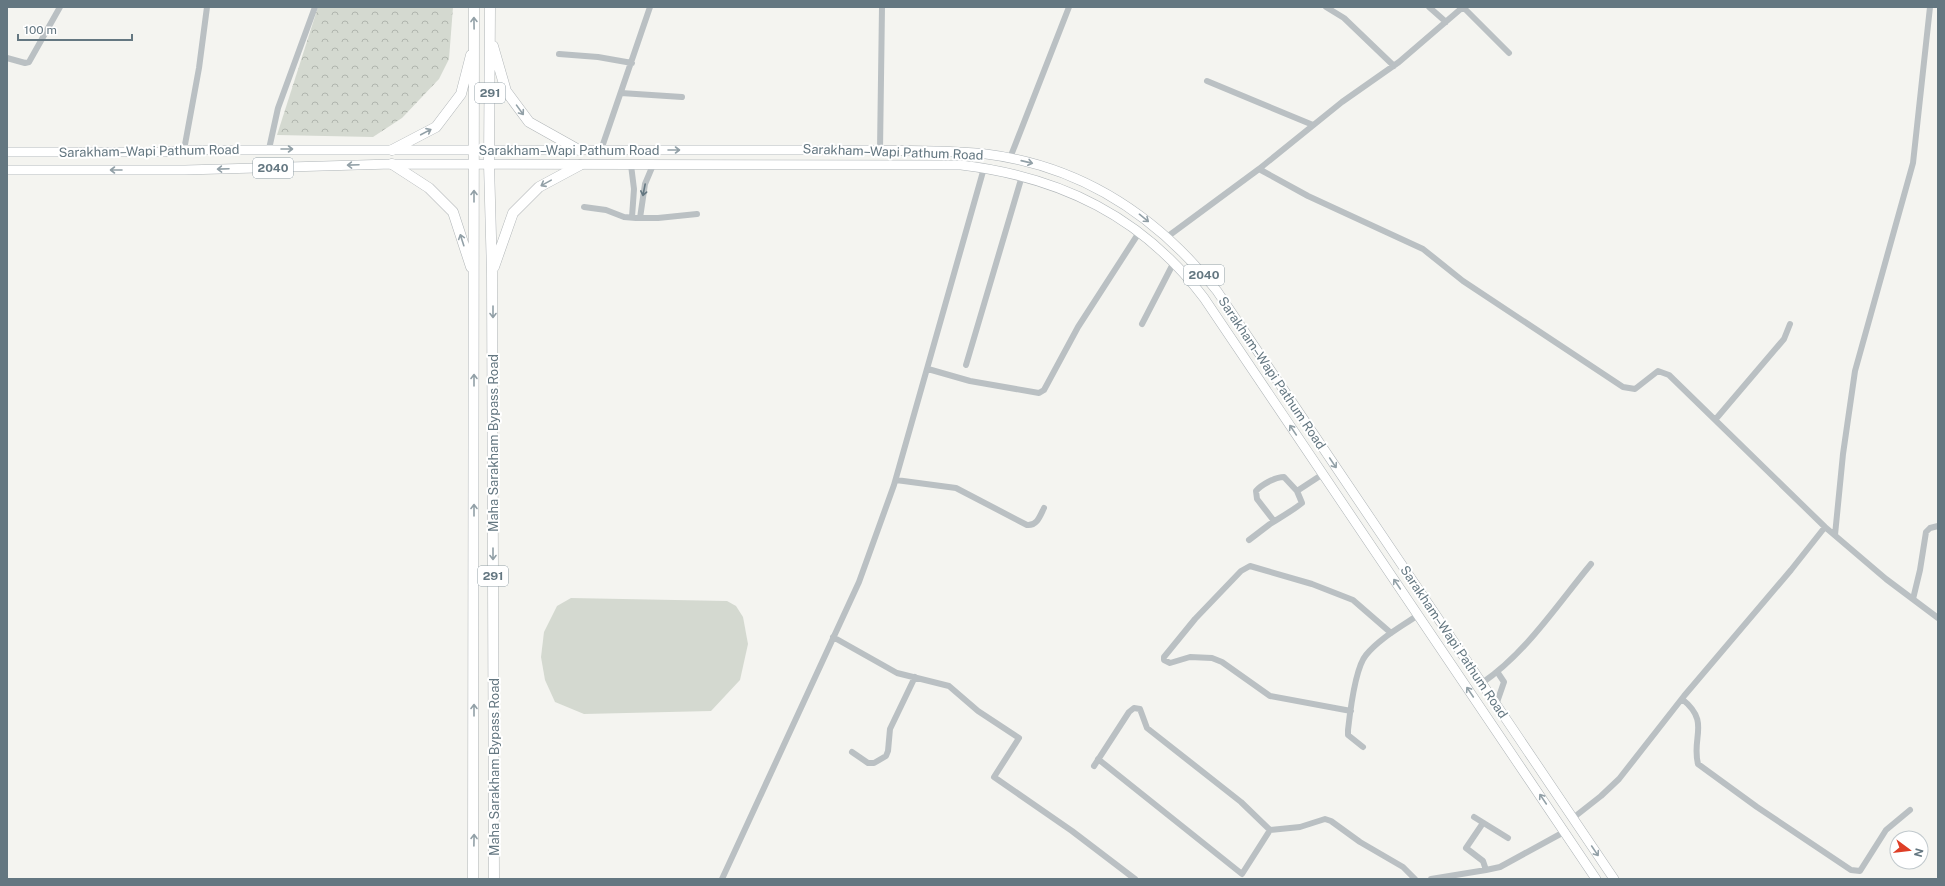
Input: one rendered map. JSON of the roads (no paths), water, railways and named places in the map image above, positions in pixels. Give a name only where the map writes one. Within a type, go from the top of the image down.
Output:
[{"type":"highway","name":"Maha Sarakham Bypass Road","points":[[474,7],[474,879]]},
{"type":"highway","name":"Maha Sarakham Bypass Road","points":[[490,7],[489,164],[492,273],[494,879]]},
{"type":"highway","points":[[490,36],[506,91],[529,122],[579,150]]},
{"type":"highway","points":[[392,150],[436,127],[461,94],[475,39]]},
{"type":"highway","points":[[392,164],[429,188],[453,212],[474,277]]},
{"type":"highway","points":[[492,273],[513,213],[538,187],[580,164]]},
{"type":"main road","name":"Sarakham–Wapi Pathum Road","points":[[7,152],[164,152],[184,150],[269,149],[880,150],[963,152],[1010,158],[1044,166],[1071,176],[1105,192],[1140,214],[1167,237],[1200,270],[1217,291],[1614,879]]},
{"type":"main road","points":[[810,150],[810,165]]},
{"type":"main road","name":"Sarakham–Wapi Pathum Road","points":[[7,170],[154,170],[392,164],[961,166],[984,168],[1022,176],[1066,190],[1099,206],[1140,231],[1189,278],[1204,298],[1596,879]]},
{"type":"main road","points":[[1358,526],[1370,518]]},
{"type":"street","points":[[7,58],[25,63],[29,62],[60,7]]},
{"type":"street","points":[[184,150],[199,68],[207,7]]},
{"type":"street","points":[[269,149],[278,108],[315,7]]},
{"type":"street","points":[[601,150],[650,7]]},
{"type":"street","points":[[876,7],[882,15]]},
{"type":"street","points":[[880,150],[882,7]]},
{"type":"street","points":[[1010,158],[1069,7]]},
{"type":"street","points":[[1326,7],[1344,18],[1394,66]]},
{"type":"street","points":[[1429,7],[1446,22]]},
{"type":"street","points":[[1167,237],[1259,169],[1313,125],[1394,66],[1463,7],[1509,53]]},
{"type":"street","points":[[1834,535],[1843,454],[1855,371],[1913,164],[1930,7]]},
{"type":"street","points":[[559,54],[598,57],[632,63]]},
{"type":"street","points":[[1207,81],[1313,125]]},
{"type":"street","points":[[621,93],[682,97]]},
{"type":"street","points":[[631,164],[634,188],[632,217]]},
{"type":"street","points":[[640,218],[645,184],[653,164]]},
{"type":"street","points":[[722,879],[859,582],[896,480],[984,168]]},
{"type":"street","points":[[1259,169],[1320,203],[1423,249],[1463,281],[1623,387],[1635,389],[1658,371],[1669,375],[1825,527],[1886,578],[1938,618]]},
{"type":"street","points":[[966,365],[1022,176]]},
{"type":"street","points":[[584,207],[606,210],[624,217],[640,218],[658,218],[697,214]]},
{"type":"street","points":[[928,369],[970,381],[1039,393],[1044,390],[1078,327],[1140,231]]},
{"type":"street","points":[[1142,324],[1174,262]]},
{"type":"street","points":[[1716,420],[1784,339],[1790,324]]},
{"type":"street","points":[[1297,491],[1323,474]]},
{"type":"street","points":[[1249,540],[1302,503],[1297,491],[1286,478],[1282,476],[1257,490],[1257,499],[1274,522]]},
{"type":"street","points":[[896,480],[956,488],[1027,525],[1036,523],[1044,508]]},
{"type":"street","points":[[1913,599],[1920,570],[1926,532],[1930,528],[1938,526]]},
{"type":"street","points":[[1574,821],[1618,779],[1682,699],[1791,570],[1825,527]]},
{"type":"street","points":[[1482,683],[1498,673],[1521,649],[1591,564]]},
{"type":"street","points":[[1351,712],[1270,696],[1222,662],[1212,658],[1190,657],[1170,663],[1164,660],[1164,657],[1195,619],[1241,571],[1250,566],[1312,584],[1353,600],[1391,633]]},
{"type":"street","points":[[1363,747],[1348,735],[1354,689],[1365,656],[1391,633],[1418,615]]},
{"type":"street","points":[[833,637],[897,673],[949,686],[978,711],[1018,738],[994,777],[1072,831],[1135,879]]},
{"type":"street","points":[[1496,705],[1504,682],[1498,673]]},
{"type":"street","points":[[852,752],[868,763],[874,763],[886,756],[888,751],[890,729],[915,677]]},
{"type":"street","points":[[1682,699],[1696,711],[1699,736],[1698,764],[1757,807],[1851,870],[1860,871],[1886,830],[1910,810]]},
{"type":"street","points":[[1094,766],[1129,712],[1134,708],[1140,709],[1147,728],[1241,802],[1270,830],[1300,828],[1325,820],[1331,821],[1360,842],[1403,867],[1415,879]]},
{"type":"street","points":[[1098,759],[1242,874],[1270,830]]},
{"type":"street","points":[[1474,818],[1508,838]]},
{"type":"street","points":[[1483,823],[1466,848],[1483,861],[1486,870]]},
{"type":"street","points":[[1431,879],[1486,870],[1500,866],[1564,832]]}]
